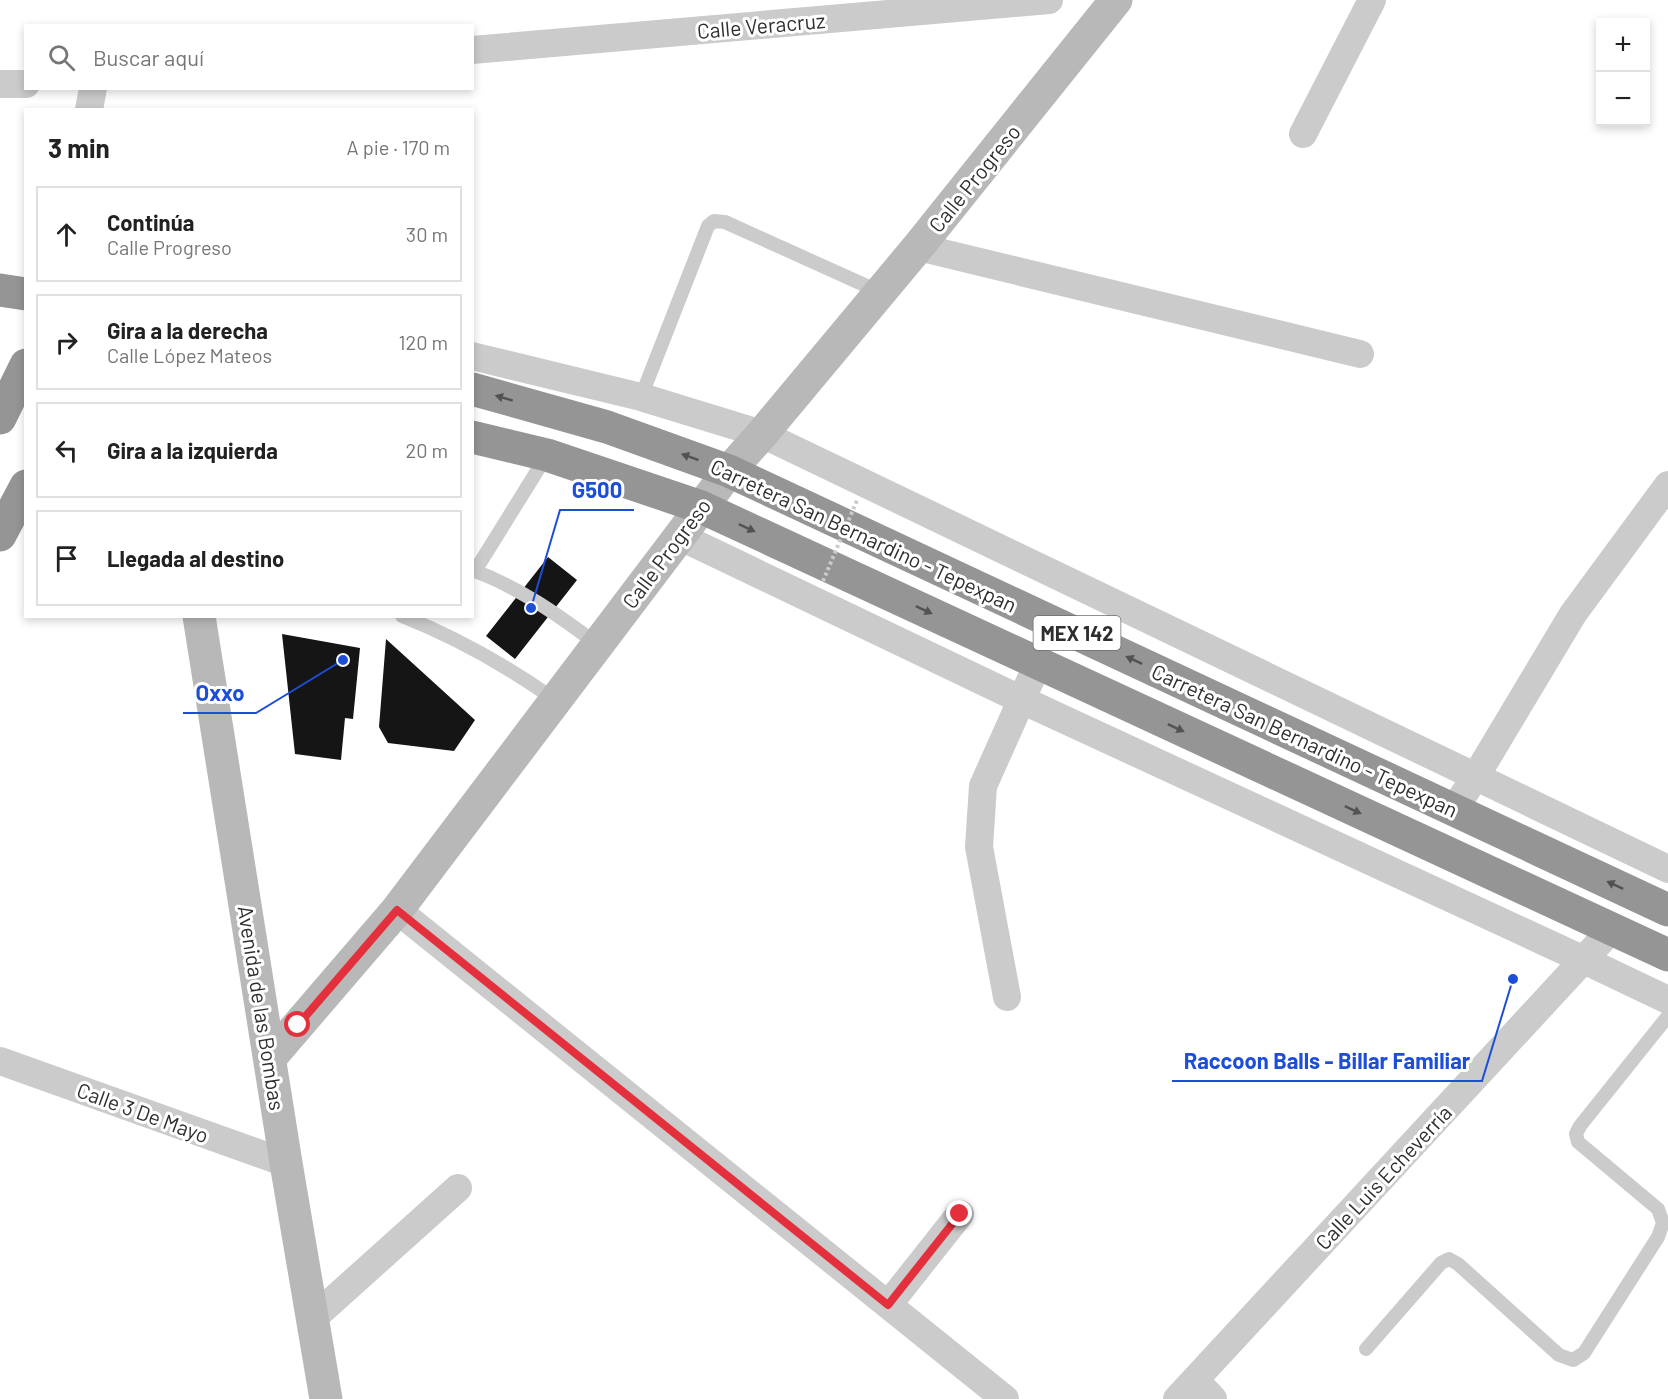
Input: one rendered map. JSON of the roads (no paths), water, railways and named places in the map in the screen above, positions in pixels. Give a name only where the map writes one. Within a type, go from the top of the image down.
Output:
[{"type":"highway","points":[[0,290],[24,294]]},
{"type":"highway","points":[[0,355],[24,358]]},
{"type":"highway","points":[[0,418],[24,368]]},
{"type":"highway","name":"Carretera San Bernardino - Tepexpan","points":[[474,390],[608,427],[729,471],[1454,809],[1666,905]]},
{"type":"highway","name":"Carretera San Bernardino - Tepexpan","points":[[474,437],[547,455],[701,507],[1668,955]]},
{"type":"highway","points":[[0,535],[24,490]]},
{"type":"street","name":"Calle Veracruz","points":[[474,50],[1049,0]]},
{"type":"street","name":"Calle Progreso","points":[[270,1058],[397,910],[729,471],[918,247],[1116,0]]},
{"type":"street","points":[[1303,134],[1372,0]]},
{"type":"street","points":[[0,84],[24,84]]},
{"type":"street","points":[[89,108],[93,90]]},
{"type":"street","points":[[918,247],[1360,354]]},
{"type":"street","points":[[474,356],[641,397],[762,434],[1668,869]]},
{"type":"street","points":[[1454,809],[1573,614],[1668,484]]},
{"type":"street","points":[[679,536],[1022,700],[1668,1000]]},
{"type":"street","name":"Avenida de las Bombas","points":[[199,618],[326,1399]]},
{"type":"street","points":[[1007,997],[979,847],[983,786],[1038,663]]},
{"type":"street","points":[[397,910],[1005,1399]]},
{"type":"street","name":"Calle Luis Echeverría","points":[[1195,1393],[1612,929]]},
{"type":"street","name":"Calle 3 De Mayo","points":[[0,1061],[286,1163]]},
{"type":"street","points":[[312,1319],[458,1188]]},
{"type":"street","points":[[888,1305],[960,1214]]},
{"type":"lane","points":[[641,397],[708,226],[714,221],[725,222],[880,292]]},
{"type":"lane","points":[[547,455],[474,570],[519,591],[559,616],[597,644]]},
{"type":"lane","points":[[407,618],[444,633],[482,653],[520,675],[555,700]]},
{"type":"lane","points":[[1366,1349],[1441,1263],[1449,1259],[1458,1264],[1559,1355],[1573,1360],[1584,1353],[1658,1237],[1663,1223],[1658,1209],[1578,1142],[1576,1134],[1580,1125],[1668,1016]]},
{"type":"place","name":"G500","points":[[531,608]]},
{"type":"place","name":"Oxxo","points":[[343,660]]},
{"type":"place","name":"Raccoon Balls - Billar Familiar","points":[[1513,979]]}]
